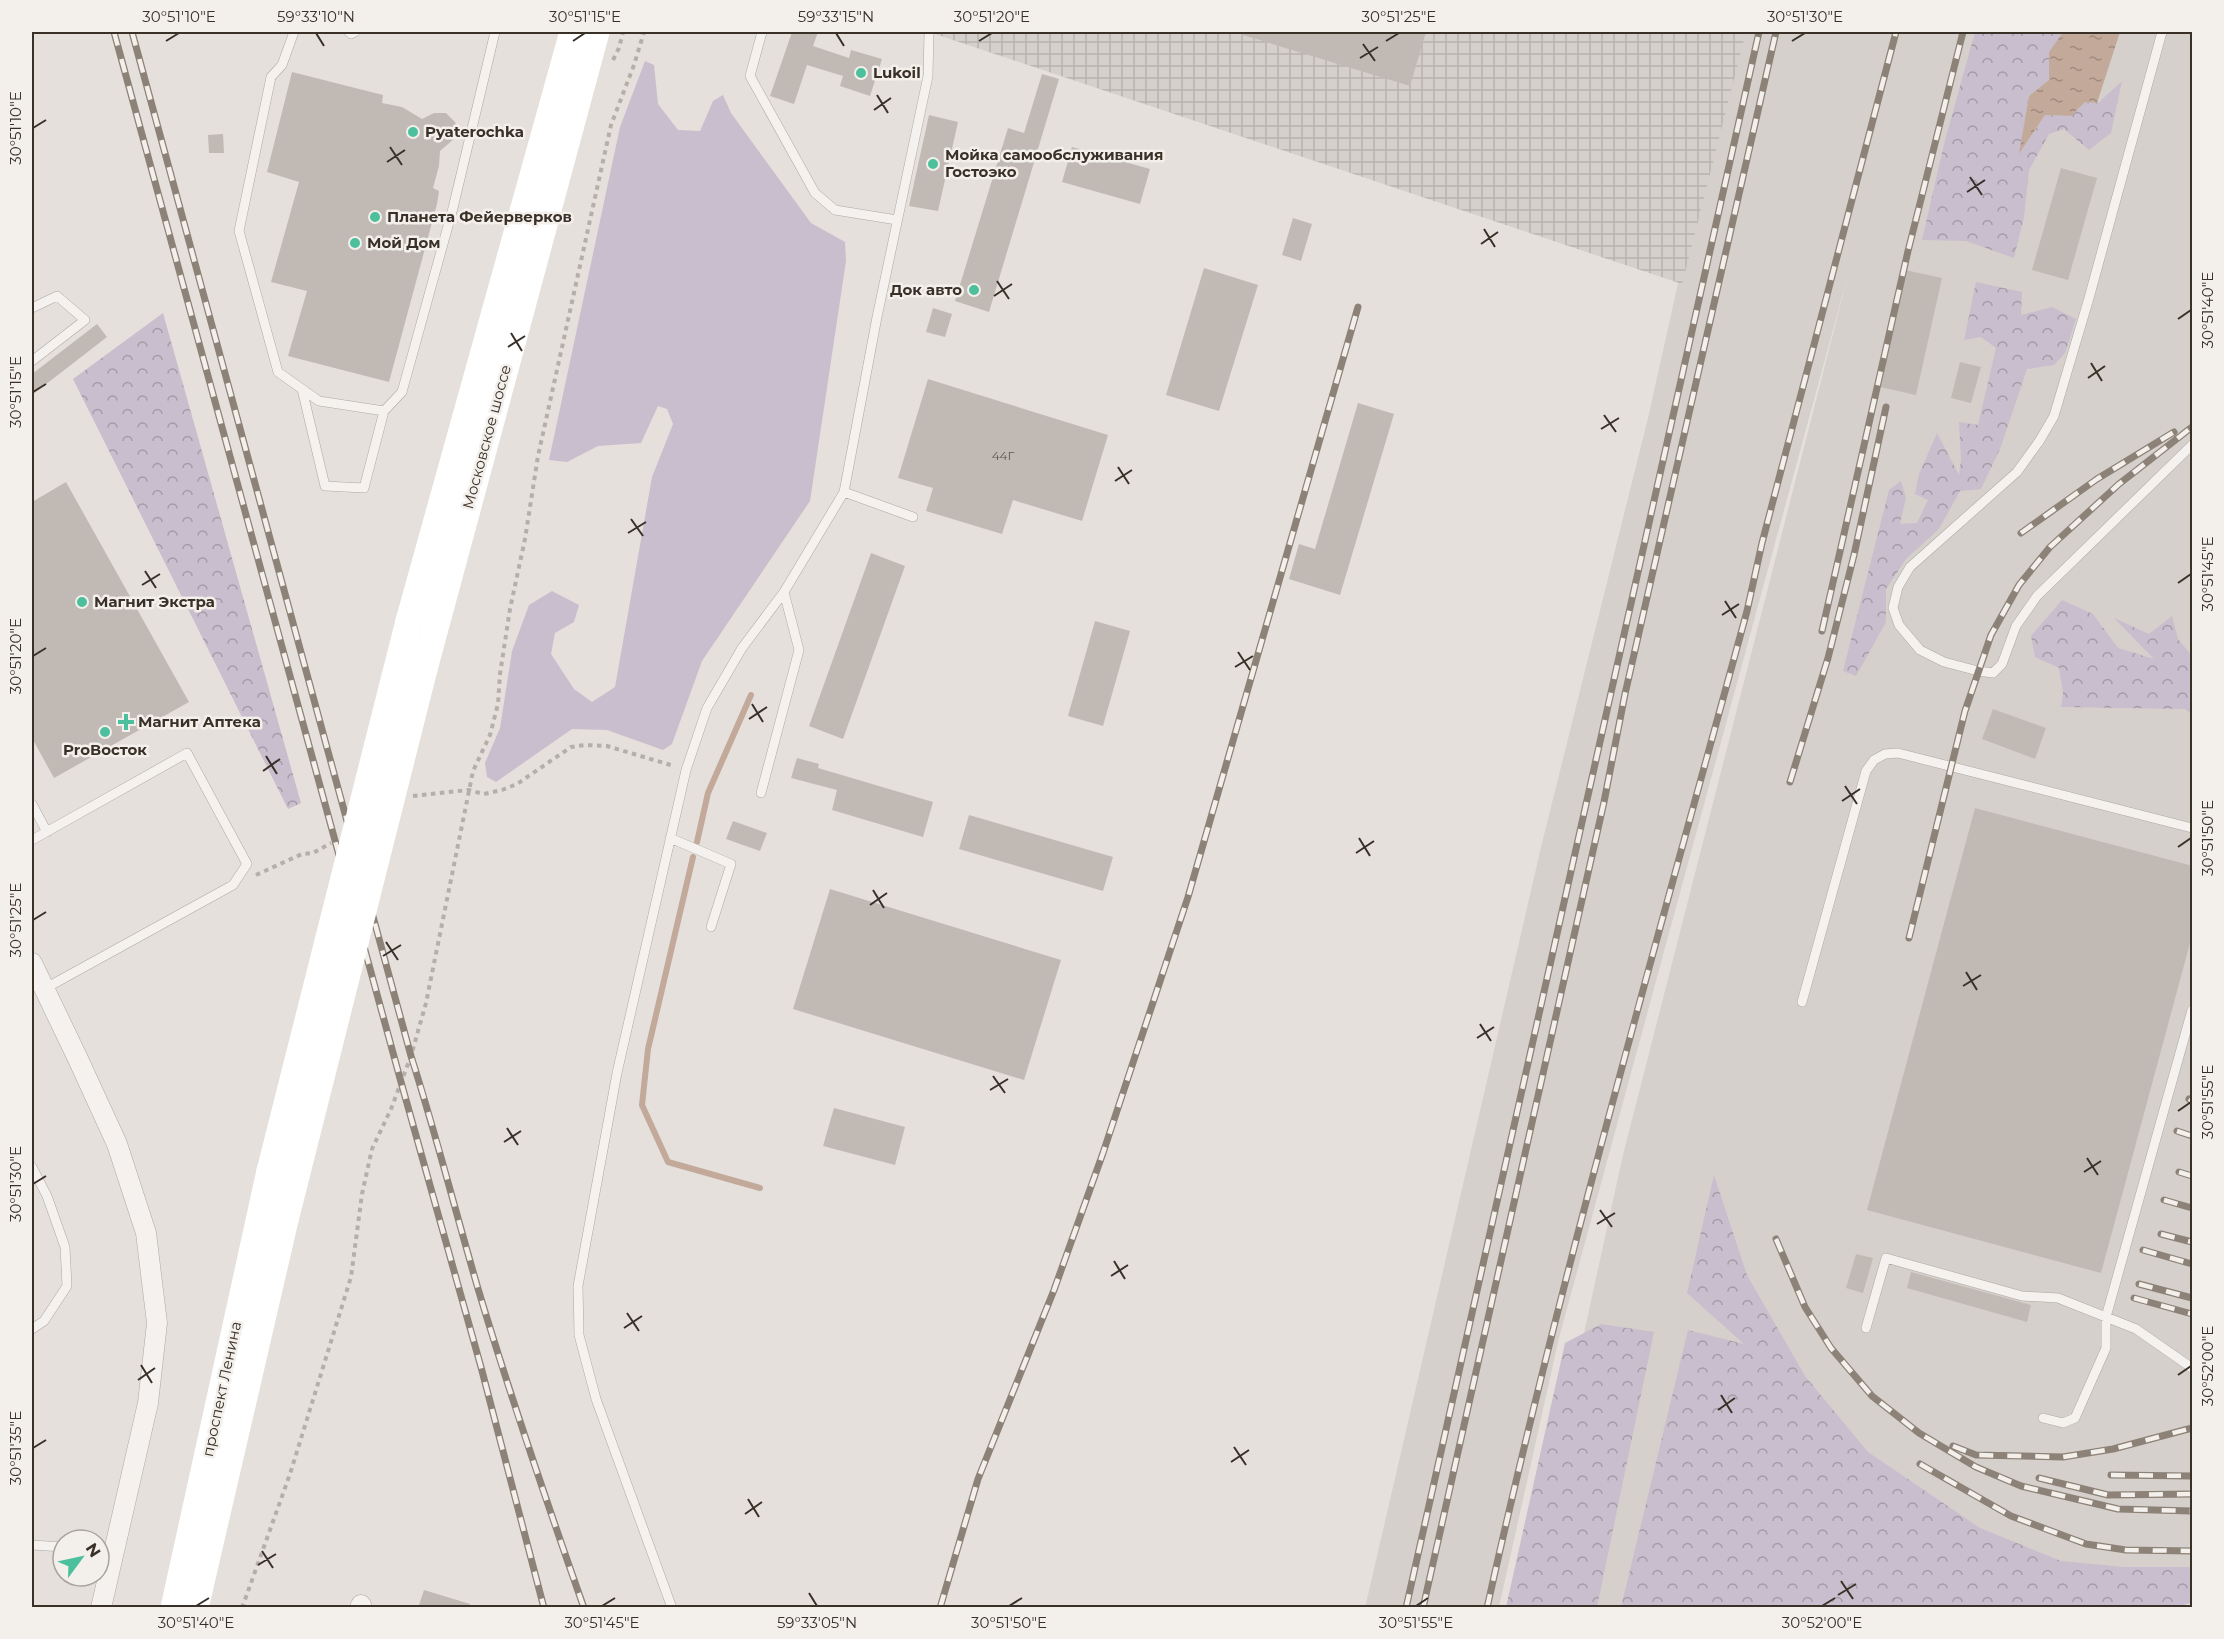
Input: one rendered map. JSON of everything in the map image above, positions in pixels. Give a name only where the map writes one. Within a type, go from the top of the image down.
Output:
[{"type":"main road","name":"Московское шоссе","points":[[270,1171],[409,621],[573,32]]},
{"type":"main road","name":"Московское шоссе","points":[[285,1220],[424,669],[596,32]]},
{"type":"main road","name":"проспект Ленина","points":[[174,1608],[270,1171]]},
{"type":"main road","name":"проспект Ленина","points":[[195,1608],[285,1220]]},
{"type":"street","points":[[32,963],[117,1144],[146,1233],[157,1323],[148,1403],[111,1550],[101,1608]]},
{"type":"lane","points":[[294,32],[282,64],[272,77],[239,231],[278,372],[319,401],[384,411]]},
{"type":"lane","points":[[349,32],[351,34],[355,32]]},
{"type":"lane","points":[[302,390],[325,486],[364,488],[384,411],[402,392],[456,197],[495,32]]},
{"type":"lane","points":[[762,32],[750,76],[815,193],[835,210],[897,220]]},
{"type":"lane","points":[[672,1608],[596,1399],[579,1335],[578,1286],[617,1073],[686,770],[707,708],[742,648],[784,592],[844,492],[897,220],[928,76],[929,32]]},
{"type":"lane","points":[[2162,32],[2086,309],[2054,416],[2040,441],[2017,472],[1910,567],[1898,587],[1893,608],[1899,625],[1920,650],[1944,662],[1994,673],[2002,664],[2016,626],[2037,596],[2193,445]]},
{"type":"lane","points":[[32,308],[57,296],[85,320],[32,361]]},
{"type":"lane","points":[[844,492],[912,517]]},
{"type":"lane","points":[[761,794],[799,650],[784,592]]},
{"type":"lane","points":[[32,840],[187,753],[247,864],[233,885],[44,989]]},
{"type":"lane","points":[[1802,1002],[1866,771],[1874,760],[1885,754],[1898,753],[1953,765],[2193,828]]},
{"type":"lane","points":[[32,804],[47,832]]},
{"type":"lane","points":[[670,838],[731,864],[711,927]]},
{"type":"lane","points":[[2043,1418],[2063,1423],[2075,1418],[2106,1348],[2106,1317],[2193,1010]]},
{"type":"lane","points":[[32,1167],[47,1196],[65,1247],[67,1286],[44,1321],[32,1329]]},
{"type":"lane","points":[[1866,1328],[1886,1258],[2022,1296],[2058,1298],[2136,1329],[2193,1368]]},
{"type":"lane","points":[[32,1545],[51,1546]]},
{"type":"path","points":[[243,1608],[290,1474],[351,1277],[362,1194],[372,1149],[391,1109],[411,1056],[426,1003],[468,790],[473,771],[490,735],[498,704],[510,609],[525,539],[538,456],[610,125],[634,65],[644,32]]},
{"type":"path","points":[[468,790],[484,794],[502,790],[517,784],[571,747],[585,745],[607,746],[686,770]]},
{"type":"shaded area","points":[[929,32],[1746,32],[1682,284]]},
{"type":"shaded area","points":[[1734,32],[2192,32],[2192,1567],[2161,1567],[2048,1607],[1524,1607],[1623,1155],[1849,271],[1559,1338],[1499,1607],[1365,1608],[1542,843],[1648,418]]},
{"type":"green space","points":[[1975,32],[2063,32],[2049,52],[2049,80],[2029,96],[2020,153],[2045,115],[2071,116],[2085,102],[2098,103],[2122,81],[2111,133],[2089,150],[2064,129],[2049,134],[2029,170],[2024,217],[2014,258],[1966,241],[1922,240],[1944,144]]},
{"type":"green space","points":[[645,61],[654,65],[658,104],[678,130],[700,131],[713,101],[723,95],[731,113],[811,223],[845,242],[846,261],[810,501],[702,661],[672,744],[663,750],[607,730],[572,729],[496,782],[487,777],[485,763],[500,728],[512,651],[529,605],[552,591],[579,605],[574,622],[555,633],[551,654],[574,689],[592,702],[615,687],[652,477],[673,424],[667,409],[658,406],[641,443],[598,446],[567,462],[549,460],[620,127]]},
{"type":"green space","points":[[1976,282],[2022,292],[2021,315],[2052,307],[2076,319],[2065,353],[2054,365],[2027,369],[2000,449],[1981,489],[1960,491],[1939,529],[1906,559],[1886,589],[1886,622],[1856,676],[1843,671],[1889,490],[1901,481],[1906,498],[1900,524],[1917,523],[1928,500],[1915,494],[1919,474],[1937,433],[1959,475],[1961,460],[1959,422],[1978,425],[1996,348],[1981,337],[1964,340]]},
{"type":"green space","points":[[163,313],[301,803],[288,809],[73,379]]},
{"type":"green space","points":[[2062,600],[2093,614],[2118,648],[2154,659],[2114,618],[2149,634],[2172,616],[2178,639],[2192,656],[2192,714],[2185,709],[2061,707],[2063,693],[2059,668],[2035,657],[2031,636]]},
{"type":"green space","points":[[1714,1175],[1747,1275],[1805,1376],[1868,1452],[1980,1528],[2061,1561],[2124,1567],[2192,1567],[2192,1603],[2169,1608],[1621,1607],[1688,1330],[1744,1344],[1687,1293]]},
{"type":"green space","points":[[1601,1324],[1654,1332],[1597,1607],[1506,1607],[1565,1343]]},
{"type":"water","points":[[2063,32],[2120,32],[2097,103],[2085,102],[2071,116],[2045,115],[2019,154],[2029,96],[2049,80],[2049,52]]},
{"type":"building","points":[[792,32],[818,32],[813,46],[849,58],[851,50],[882,59],[870,96],[840,86],[843,76],[807,65],[794,104],[770,96]]},
{"type":"building","points":[[1243,32],[1426,32],[1410,86],[1243,35]]},
{"type":"building","name":"Мой Дом","points":[[292,72],[383,95],[382,103],[402,107],[422,119],[434,113],[446,113],[455,122],[457,128],[455,138],[440,151],[439,166],[433,188],[439,191],[437,204],[389,382],[288,356],[307,291],[271,282],[299,182],[267,172]]},
{"type":"building","points":[[1042,74],[1059,79],[989,312],[955,301],[1008,128],[1024,133]]},
{"type":"building","name":"Мойка самообслуживания Гостоэко","points":[[929,115],[958,122],[938,211],[909,206]]},
{"type":"building","points":[[223,134],[224,153],[209,153],[208,135]]},
{"type":"building","points":[[1072,147],[1150,169],[1140,204],[1062,182]]},
{"type":"building","points":[[2061,168],[2097,178],[2068,280],[2032,270]]},
{"type":"building","points":[[1293,218],[1312,224],[1301,261],[1282,255]]},
{"type":"building","points":[[1204,268],[1258,285],[1219,411],[1166,395]]},
{"type":"building","points":[[1905,270],[1942,278],[1916,395],[1880,387]]},
{"type":"building","points":[[933,308],[952,314],[945,337],[926,332]]},
{"type":"building","points":[[97,324],[107,337],[32,395],[32,374]]},
{"type":"building","points":[[1960,362],[1981,367],[1971,403],[1951,398]]},
{"type":"building","points":[[928,379],[1108,435],[1082,521],[1013,500],[1002,534],[926,511],[933,488],[898,478]]},
{"type":"building","points":[[1358,403],[1394,414],[1340,595],[1289,579],[1299,544],[1315,549]]},
{"type":"building","name":"Магнит Экстра","points":[[66,482],[189,702],[54,778],[32,738],[32,502]]},
{"type":"building","points":[[871,553],[905,566],[843,739],[809,726]]},
{"type":"building","points":[[1095,621],[1130,631],[1103,726],[1068,716]]},
{"type":"building","points":[[1993,709],[2046,728],[2035,759],[1982,739]]},
{"type":"building","points":[[797,758],[819,764],[818,768],[933,802],[923,837],[832,810],[837,790],[791,778]]},
{"type":"building","points":[[1975,808],[2193,866],[2193,932],[2101,1273],[1867,1210]]},
{"type":"building","points":[[969,815],[1113,857],[1103,891],[959,849]]},
{"type":"building","points":[[733,821],[767,833],[760,851],[726,839]]},
{"type":"building","points":[[830,889],[1061,960],[1024,1080],[793,1009]]},
{"type":"building","points":[[834,1108],[905,1127],[895,1165],[823,1146]]},
{"type":"building","points":[[1856,1254],[1873,1258],[1863,1293],[1846,1288]]},
{"type":"building","points":[[1911,1272],[2031,1305],[2027,1322],[1907,1288]]},
{"type":"building","points":[[424,1590],[470,1604],[470,1608],[418,1608]]},
{"type":"waterway","points":[[697,842],[708,793],[751,695]]},
{"type":"waterway","points":[[693,857],[648,1049],[642,1105],[668,1162],[760,1188]]},
{"type":"railway","points":[[114,32],[481,1367],[544,1608]]},
{"type":"railway","points":[[132,32],[411,1056],[470,1263],[584,1608]]},
{"type":"railway","points":[[1406,1608],[1759,32]]},
{"type":"railway","points":[[1423,1608],[1604,802],[1625,694],[1776,32]]},
{"type":"railway","points":[[1487,1608],[1546,1357],[1578,1233],[1747,611],[1762,543],[1896,32]]},
{"type":"railway","points":[[1822,631],[1908,251],[1963,32]]},
{"type":"railway","points":[[940,1608],[978,1479],[1054,1290],[1103,1153],[1188,897],[1358,307]]},
{"type":"railway","points":[[1790,782],[1828,658],[1854,555],[1886,407]]},
{"type":"railway","points":[[1909,938],[1965,711],[1991,635],[2019,585],[2050,547],[2119,484],[2192,427]]},
{"type":"railway","points":[[2021,533],[2097,479],[2174,432]]},
{"type":"railway","points":[[2177,1131],[2192,1136]]},
{"type":"railway","points":[[2179,1172],[2192,1176]]},
{"type":"railway","points":[[2164,1200],[2192,1208]]},
{"type":"railway","points":[[2161,1234],[2192,1242]]},
{"type":"railway","points":[[1776,1239],[1805,1307],[1831,1348],[1872,1396],[1919,1433],[1976,1467],[2021,1486],[2118,1509],[2192,1511]]},
{"type":"railway","points":[[2143,1250],[2192,1264]]},
{"type":"railway","points":[[2139,1284],[2192,1298]]},
{"type":"railway","points":[[2134,1298],[2192,1314]]},
{"type":"railway","points":[[1953,1446],[1976,1455],[2063,1457],[2113,1449],[2192,1428]]},
{"type":"railway","points":[[1920,1464],[2011,1516],[2086,1544],[2126,1550],[2192,1551]]},
{"type":"railway","points":[[2111,1475],[2192,1476]]},
{"type":"railway","points":[[2039,1478],[2108,1495],[2192,1494]]},
{"type":"place","name":"Lukoil","points":[[861,73]]},
{"type":"place","name":"Pyaterochka","points":[[413,132]]},
{"type":"place","name":"Мойка самообслуживания Гостоэко","points":[[933,164]]},
{"type":"place","name":"Планета Фейерверков","points":[[375,217]]},
{"type":"place","name":"Мой Дом","points":[[355,243]]},
{"type":"place","name":"Док авто","points":[[974,290]]},
{"type":"place","name":"Магнит Экстра","points":[[82,602]]},
{"type":"place","name":"Магнит Аптека","points":[[126,722]]},
{"type":"place","name":"ProВосток","points":[[105,732]]}]
